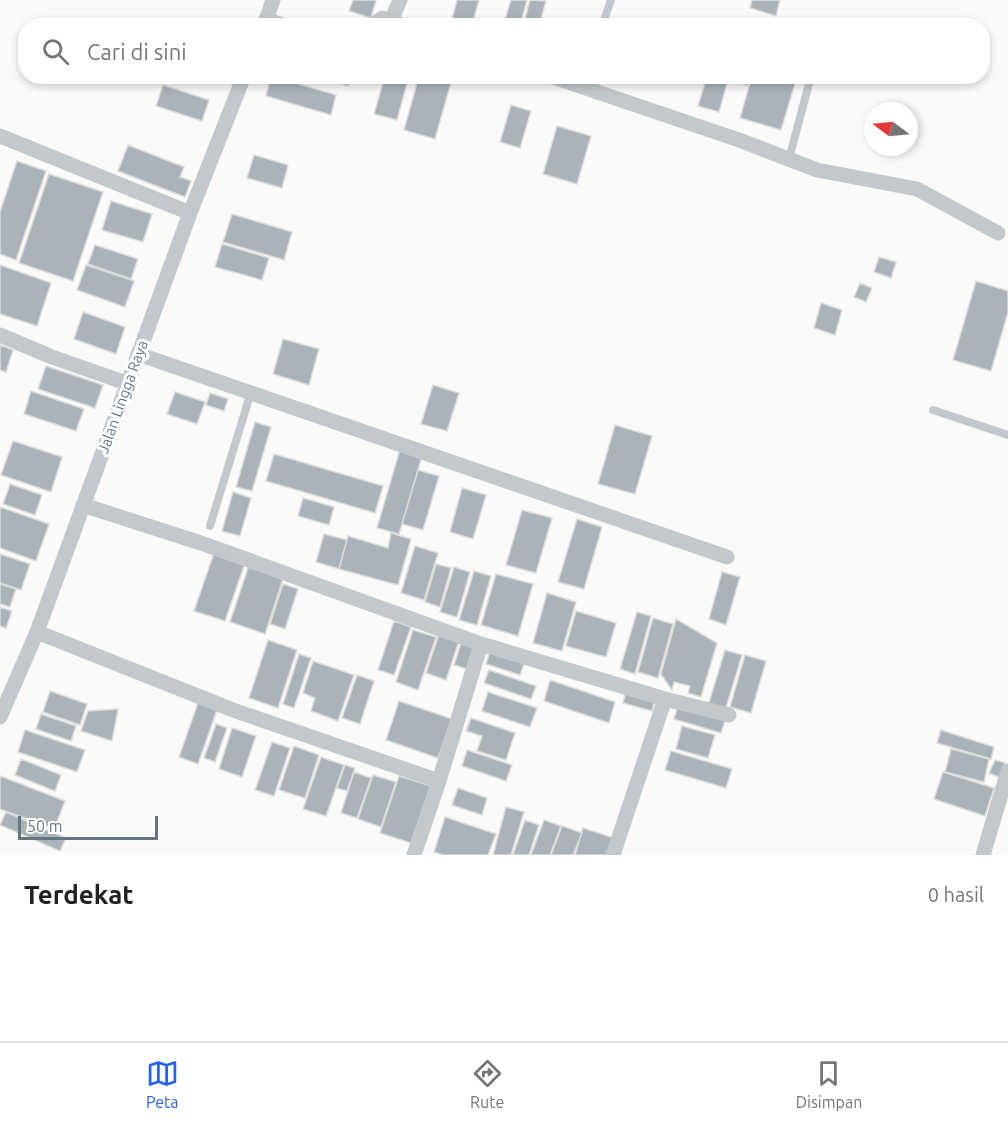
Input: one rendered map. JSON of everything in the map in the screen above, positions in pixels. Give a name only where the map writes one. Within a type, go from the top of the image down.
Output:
[{"type":"street","points":[[266,18],[273,0]]},
{"type":"street","points":[[398,18],[400,0]]},
{"type":"street","name":"Jalan Lingga Raya","points":[[0,717],[37,632],[190,213],[241,84]]},
{"type":"street","points":[[587,84],[835,175],[917,189],[998,233]]},
{"type":"street","points":[[0,136],[190,213]]},
{"type":"street","points":[[0,335],[52,357],[129,384]]},
{"type":"street","points":[[138,354],[252,391],[727,557]]},
{"type":"street","points":[[83,505],[201,543],[481,644],[665,699],[729,715]]},
{"type":"street","points":[[37,632],[233,710],[439,781]]},
{"type":"street","points":[[414,855],[481,644]]},
{"type":"street","points":[[613,855],[665,699]]},
{"type":"street","points":[[983,855],[1008,771]]},
{"type":"lane","points":[[605,18],[611,0]]},
{"type":"lane","points":[[789,159],[809,84]]},
{"type":"lane","points":[[210,526],[252,391]]},
{"type":"lane","points":[[933,410],[1008,435]]},
{"type":"building","points":[[353,0],[376,0],[371,18],[349,11]]},
{"type":"building","points":[[457,0],[479,0],[474,18],[452,18]]},
{"type":"building","points":[[511,0],[527,0],[522,18],[505,18]]},
{"type":"building","points":[[530,0],[546,1],[541,18],[525,18]]},
{"type":"building","points":[[752,0],[780,0],[776,16],[750,8]]},
{"type":"building","points":[[269,84],[298,84],[336,95],[331,115],[266,96]]},
{"type":"building","points":[[383,84],[407,84],[397,120],[374,114]]},
{"type":"building","points":[[417,84],[451,84],[435,139],[404,130]]},
{"type":"building","points":[[705,84],[727,84],[719,112],[698,106]]},
{"type":"building","points":[[750,84],[795,84],[781,130],[740,118]]},
{"type":"building","points":[[163,85],[209,100],[202,121],[156,106]]},
{"type":"building","points":[[511,105],[531,111],[520,148],[500,142]]},
{"type":"building","points":[[557,126],[591,136],[577,184],[543,174]]},
{"type":"building","points":[[128,145],[184,167],[180,177],[191,181],[185,197],[118,171]]},
{"type":"building","points":[[254,155],[288,165],[282,188],[247,178]]},
{"type":"building","points":[[17,161],[46,171],[16,260],[0,254],[0,212]]},
{"type":"building","points":[[49,174],[103,192],[73,281],[19,263]]},
{"type":"building","points":[[111,201],[152,214],[143,242],[102,230]]},
{"type":"building","points":[[232,214],[292,232],[284,260],[223,242]]},
{"type":"building","points":[[222,244],[269,258],[262,280],[215,267]]},
{"type":"building","points":[[95,245],[138,259],[131,279],[88,264]]},
{"type":"building","points":[[879,257],[896,262],[891,278],[874,272]]},
{"type":"building","points":[[0,265],[51,283],[37,326],[0,314]]},
{"type":"building","points":[[86,265],[134,281],[125,307],[77,290]]},
{"type":"building","points":[[976,281],[1008,291],[1008,312],[991,371],[953,360]]},
{"type":"building","points":[[860,283],[872,288],[866,302],[854,297]]},
{"type":"building","points":[[821,303],[842,310],[835,335],[814,328]]},
{"type":"building","points":[[83,312],[125,327],[116,354],[74,339]]},
{"type":"building","points":[[283,339],[319,349],[309,385],[273,374]]},
{"type":"building","points":[[0,345],[13,350],[6,372],[0,370]]},
{"type":"building","points":[[46,366],[103,385],[95,408],[38,389]]},
{"type":"building","points":[[433,385],[459,393],[447,431],[421,424]]},
{"type":"building","points":[[31,391],[84,409],[76,431],[24,414]]},
{"type":"building","points":[[175,392],[205,402],[197,424],[167,414]]},
{"type":"building","points":[[210,393],[228,399],[224,411],[206,405]]},
{"type":"building","points":[[255,422],[271,427],[252,491],[236,487]]},
{"type":"building","points":[[615,425],[652,436],[635,494],[598,484]]},
{"type":"building","points":[[13,441],[62,457],[51,492],[1,475]]},
{"type":"building","points":[[401,446],[423,453],[399,534],[377,528]]},
{"type":"building","points":[[274,454],[383,486],[375,513],[266,481]]},
{"type":"building","points":[[418,470],[439,476],[423,530],[402,524]]},
{"type":"building","points":[[10,484],[42,495],[35,515],[3,504]]},
{"type":"building","points":[[462,488],[486,495],[473,539],[450,532]]},
{"type":"building","points":[[233,492],[251,498],[240,536],[222,531]]},
{"type":"building","points":[[303,498],[334,507],[329,525],[298,516]]},
{"type":"building","points":[[0,507],[49,524],[36,561],[0,548]]},
{"type":"building","points":[[522,510],[552,518],[536,573],[506,565]]},
{"type":"building","points":[[577,519],[602,527],[584,589],[558,582]]},
{"type":"building","points":[[391,533],[411,539],[398,585],[339,569],[348,536],[388,548]]},
{"type":"building","points":[[324,534],[347,540],[339,569],[316,562]]},
{"type":"building","points":[[415,546],[438,553],[424,600],[401,593]]},
{"type":"building","points":[[215,550],[246,560],[225,621],[194,611]]},
{"type":"building","points":[[0,554],[30,564],[21,590],[0,583]]},
{"type":"building","points":[[250,562],[285,573],[265,634],[230,622]]},
{"type":"building","points":[[436,564],[451,568],[440,607],[425,602]]},
{"type":"building","points":[[454,567],[470,572],[457,617],[440,612]]},
{"type":"building","points":[[474,571],[491,576],[477,625],[459,620]]},
{"type":"building","points":[[722,572],[740,577],[726,625],[709,619]]},
{"type":"building","points":[[496,574],[533,584],[518,636],[481,625]]},
{"type":"building","points":[[0,584],[16,589],[10,607],[0,604]]},
{"type":"building","points":[[283,584],[298,589],[285,629],[270,624]]},
{"type":"building","points":[[547,593],[576,602],[562,651],[533,643]]},
{"type":"building","points":[[0,607],[12,611],[6,628],[0,626]]},
{"type":"building","points":[[576,611],[616,623],[606,657],[566,646]]},
{"type":"building","points":[[637,612],[651,616],[635,674],[620,669]]},
{"type":"building","points":[[653,618],[673,624],[658,678],[638,672]]},
{"type":"building","points":[[676,619],[717,643],[701,697],[688,693],[690,686],[674,682],[672,690],[661,674]]},
{"type":"building","points":[[394,621],[411,627],[394,675],[378,670]]},
{"type":"building","points":[[413,630],[436,637],[418,690],[396,682]]},
{"type":"building","points":[[440,631],[460,638],[446,680],[426,673]]},
{"type":"building","points":[[268,640],[297,650],[278,708],[249,698]]},
{"type":"building","points":[[462,640],[476,644],[467,669],[454,665]]},
{"type":"building","points":[[491,648],[526,659],[520,675],[486,664]]},
{"type":"building","points":[[725,650],[742,655],[725,711],[708,706]]},
{"type":"building","points":[[299,654],[311,658],[294,708],[283,704]]},
{"type":"building","points":[[745,655],[766,661],[751,713],[730,707]]},
{"type":"building","points":[[313,661],[354,675],[338,721],[311,711],[315,698],[303,693]]},
{"type":"building","points":[[489,670],[536,686],[531,699],[484,683]]},
{"type":"building","points":[[357,675],[374,681],[360,724],[342,718]]},
{"type":"building","points":[[550,680],[615,702],[609,723],[544,701]]},
{"type":"building","points":[[50,691],[87,704],[80,725],[43,712]]},
{"type":"building","points":[[626,691],[655,699],[652,711],[623,703]]},
{"type":"building","points":[[488,692],[537,708],[530,727],[482,711]]},
{"type":"building","points":[[199,700],[218,707],[198,764],[179,757]]},
{"type":"building","points":[[399,701],[452,719],[438,758],[386,740]]},
{"type":"building","points":[[679,703],[726,717],[721,733],[674,719]]},
{"type":"building","points":[[118,709],[112,741],[81,731],[88,711]]},
{"type":"building","points":[[41,714],[76,726],[71,741],[36,729]]},
{"type":"building","points":[[471,718],[515,733],[506,760],[477,751],[482,736],[466,731]]},
{"type":"building","points":[[216,724],[227,728],[215,762],[204,758]]},
{"type":"building","points":[[682,726],[715,735],[708,758],[676,749]]},
{"type":"building","points":[[232,728],[256,736],[242,777],[219,769]]},
{"type":"building","points":[[25,730],[85,750],[77,772],[18,752]]},
{"type":"building","points":[[941,730],[994,747],[991,759],[937,743]]},
{"type":"building","points":[[272,742],[290,748],[274,796],[255,790]]},
{"type":"building","points":[[294,746],[319,755],[305,798],[279,790]]},
{"type":"building","points":[[951,749],[989,759],[984,782],[945,772]]},
{"type":"building","points":[[467,750],[512,765],[506,781],[462,766]]},
{"type":"building","points":[[671,751],[732,769],[726,788],[665,770]]},
{"type":"building","points":[[321,757],[344,765],[326,816],[303,809]]},
{"type":"building","points":[[21,759],[61,775],[55,791],[15,775]]},
{"type":"building","points":[[995,760],[1005,763],[999,777],[989,773]]},
{"type":"building","points":[[345,765],[355,768],[347,791],[337,788]]},
{"type":"building","points":[[354,772],[371,778],[357,818],[341,813]]},
{"type":"building","points":[[943,772],[994,788],[985,816],[934,799]]},
{"type":"building","points":[[373,775],[396,782],[381,827],[358,819]]},
{"type":"building","points":[[0,776],[65,801],[54,829],[0,809]]},
{"type":"building","points":[[399,776],[431,786],[411,843],[380,833]]},
{"type":"building","points":[[458,788],[487,798],[482,815],[452,805]]},
{"type":"building","points":[[506,807],[524,812],[511,855],[493,855]]},
{"type":"building","points":[[6,812],[66,838],[60,851],[0,825]]},
{"type":"building","points":[[445,817],[496,834],[488,855],[443,855],[434,852]]},
{"type":"building","points":[[525,820],[539,825],[529,855],[513,855]]},
{"type":"building","points":[[544,820],[561,826],[550,855],[531,855]]},
{"type":"building","points":[[562,826],[582,833],[573,855],[551,855]]},
{"type":"building","points":[[583,828],[614,838],[609,855],[575,855]]}]
